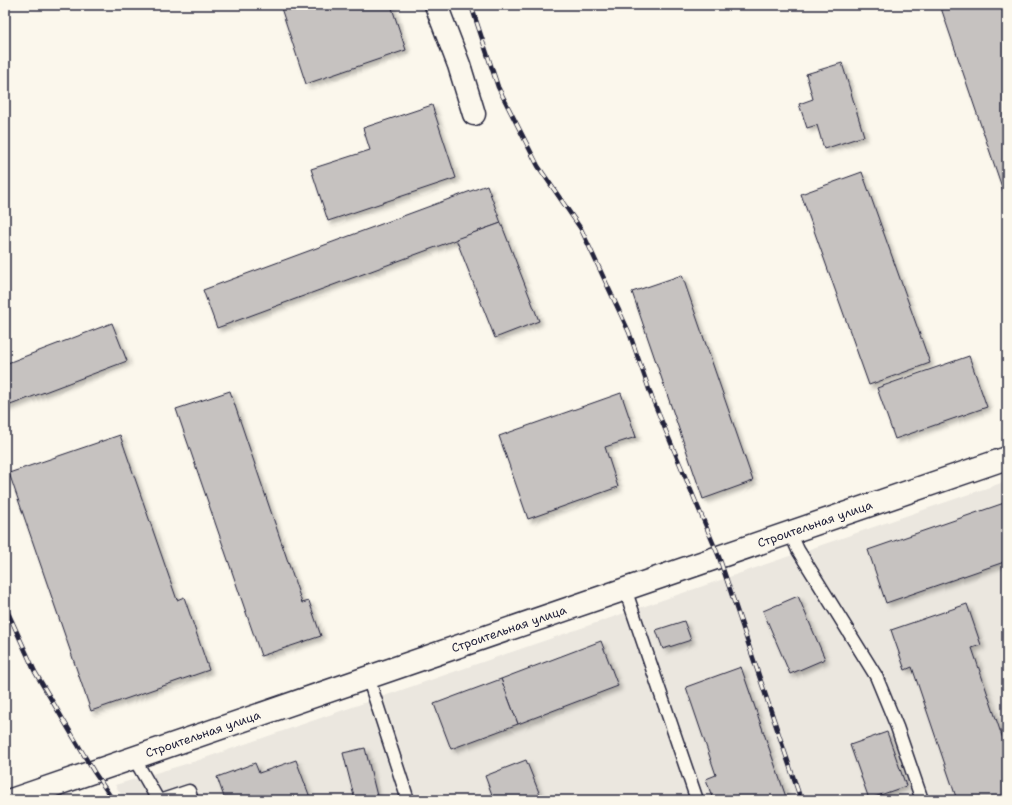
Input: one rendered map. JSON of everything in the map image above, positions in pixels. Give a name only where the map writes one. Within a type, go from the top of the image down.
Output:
[{"type":"street","points":[[436,5],[459,65],[474,114]]},
{"type":"street","name":"Строительная улица","points":[[11,800],[43,795],[134,758],[1007,458]]},
{"type":"lane","points":[[790,532],[798,550],[876,676],[897,726],[922,800]]},
{"type":"lane","points":[[625,589],[697,800]]},
{"type":"lane","points":[[368,677],[408,800]]},
{"type":"lane","points":[[134,758],[158,800]]},
{"type":"lane","points":[[162,800],[189,790],[192,800]]},
{"type":"shaded area","points":[[1007,481],[1007,800],[125,800],[115,785],[196,761]]},
{"type":"building","points":[[280,5],[391,5],[406,50],[306,84]]},
{"type":"building","points":[[940,5],[1007,5],[1007,202]]},
{"type":"building","points":[[842,63],[864,136],[824,149],[817,125],[807,128],[799,104],[813,99],[806,74]]},
{"type":"building","points":[[432,105],[456,178],[328,221],[311,169],[370,150],[363,128]]},
{"type":"building","points":[[862,172],[930,363],[869,385],[801,194]]},
{"type":"building","points":[[487,185],[501,223],[217,328],[203,290]]},
{"type":"building","points":[[501,223],[539,321],[495,338],[456,239]]},
{"type":"building","points":[[682,275],[753,481],[703,499],[632,292]]},
{"type":"building","points":[[112,323],[127,361],[5,407],[5,364]]},
{"type":"building","points":[[969,356],[987,407],[895,439],[877,388]]},
{"type":"building","points":[[230,391],[302,603],[309,601],[321,636],[261,656],[176,409]]},
{"type":"building","points":[[621,393],[636,437],[605,447],[618,487],[528,519],[499,436]]},
{"type":"building","points":[[120,435],[177,600],[184,597],[209,670],[91,711],[9,473]]},
{"type":"building","points":[[1007,502],[1007,561],[886,603],[868,550]]},
{"type":"building","points":[[798,596],[825,659],[790,674],[763,611]]},
{"type":"building","points":[[967,604],[981,645],[972,648],[1007,751],[1007,800],[957,800],[912,667],[905,670],[891,630]]},
{"type":"building","points":[[684,621],[691,640],[663,649],[656,630]]},
{"type":"building","points":[[601,641],[618,686],[518,724],[501,679]]},
{"type":"building","points":[[741,667],[787,800],[713,800],[706,779],[716,775],[686,687]]},
{"type":"building","points":[[501,679],[518,724],[451,749],[434,704]]},
{"type":"building","points":[[887,732],[906,786],[869,799],[850,745]]},
{"type":"building","points":[[365,748],[378,800],[355,800],[343,753]]},
{"type":"building","points":[[296,760],[311,800],[225,800],[217,777],[255,763],[259,773]]},
{"type":"building","points":[[526,760],[542,800],[494,800],[485,776]]},
{"type":"railway","points":[[471,5],[498,87],[538,166],[581,229],[629,332],[652,398],[719,557],[801,800]]},
{"type":"railway","points":[[5,606],[35,672],[94,772],[113,800]]}]
